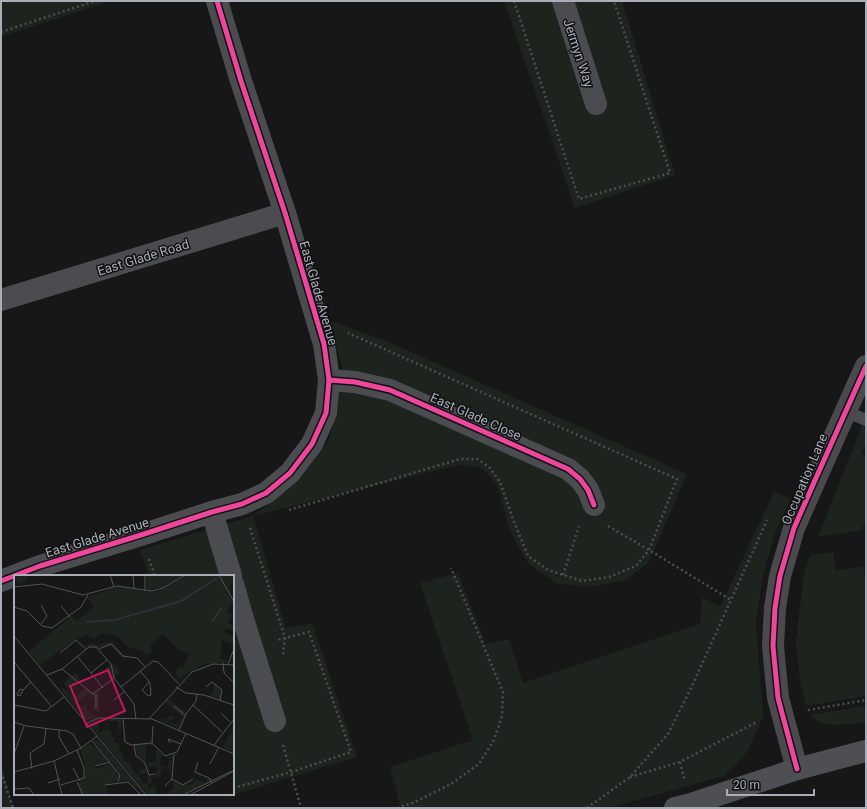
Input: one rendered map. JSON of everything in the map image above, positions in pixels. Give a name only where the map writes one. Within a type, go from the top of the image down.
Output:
[{"type":"main road","points":[[675,808],[797,769],[866,751]]},
{"type":"street","name":"East Glade Avenue","points":[[17,575],[40,566],[242,504],[266,493],[290,473],[312,444],[326,413],[329,380],[324,344],[285,213],[241,82],[217,1]]},
{"type":"street","name":"Jermyn Way","points":[[563,1],[596,104]]},
{"type":"street","name":"East Glade Road","points":[[1,300],[285,213]]},
{"type":"street","name":"Occupation Lane","points":[[797,769],[778,698],[773,646],[775,608],[780,576],[794,528],[866,366]]},
{"type":"street","name":"East Glade Close","points":[[329,380],[355,382],[390,390],[568,469],[580,479],[588,490],[594,505]]},
{"type":"street","points":[[212,512],[230,575]]},
{"type":"street","name":"East Glade Avenue","points":[[1,581],[14,576]]},
{"type":"street","points":[[234,587],[275,721]]},
{"type":"lane","points":[[846,411],[866,420]]},
{"type":"path","points":[[1,32],[95,1]]},
{"type":"path","points":[[286,511],[460,459],[478,459],[490,468],[500,482],[528,556],[548,570],[582,581],[609,578],[636,566],[649,550],[677,479],[341,330],[321,335]]},
{"type":"path","points":[[563,575],[580,523],[594,505],[606,525],[731,600]]},
{"type":"path","points":[[587,808],[630,777],[668,734],[693,684],[767,520]]},
{"type":"path","points":[[397,808],[413,803],[450,784],[479,764],[494,740],[502,716],[503,692],[451,568]]},
{"type":"path","points":[[234,788],[291,772],[351,752],[309,632],[252,647]]},
{"type":"path","points":[[630,777],[680,762],[767,717],[866,700]]},
{"type":"path","points":[[275,721],[301,808]]},
{"type":"path","points":[[1,772],[13,808]]},
{"type":"shaded area","points":[[1,1],[110,1],[1,37]]},
{"type":"shaded area","points":[[504,1],[622,1],[675,175],[575,208]]},
{"type":"shaded area","points":[[328,320],[386,341],[687,474],[649,562],[626,580],[591,587],[557,584],[527,562],[510,530],[497,485],[482,468],[458,465],[253,516],[300,480],[329,439],[337,410],[342,366]]},
{"type":"shaded area","points":[[862,425],[866,427],[866,443],[861,454],[866,456],[866,520],[861,530],[818,537]]},
{"type":"shaded area","points":[[774,492],[791,499],[776,530],[763,575],[756,622],[763,716],[747,752],[724,776],[608,808],[401,808],[390,767],[473,740],[420,583],[458,573],[486,644],[509,639],[523,683],[700,624],[702,597],[720,607]]},
{"type":"shaded area","points":[[253,516],[286,628],[312,623],[357,757],[234,795],[234,575],[149,575],[140,550]]},
{"type":"shaded area","points":[[833,552],[836,571],[863,566],[866,583],[866,696],[806,706],[800,681],[796,641],[804,573],[811,555]]},
{"type":"shaded area","points":[[866,706],[866,723],[830,725],[820,723],[809,715]]},
{"type":"shaded area","points":[[1,765],[14,808],[1,808]]},
{"type":"shaded area","points":[[222,795],[233,795],[223,798]]},
{"type":"cycle path","points":[[17,575],[40,566],[242,504],[266,493],[290,473],[312,444],[326,413],[329,380],[324,344],[285,213],[241,81],[217,1]]},
{"type":"cycle path","points":[[797,769],[778,698],[773,646],[775,608],[780,576],[794,528],[866,366]]},
{"type":"cycle path","points":[[329,380],[355,382],[390,390],[568,469],[580,479],[588,490],[594,505]]},
{"type":"cycle path","points":[[1,581],[14,576]]}]
